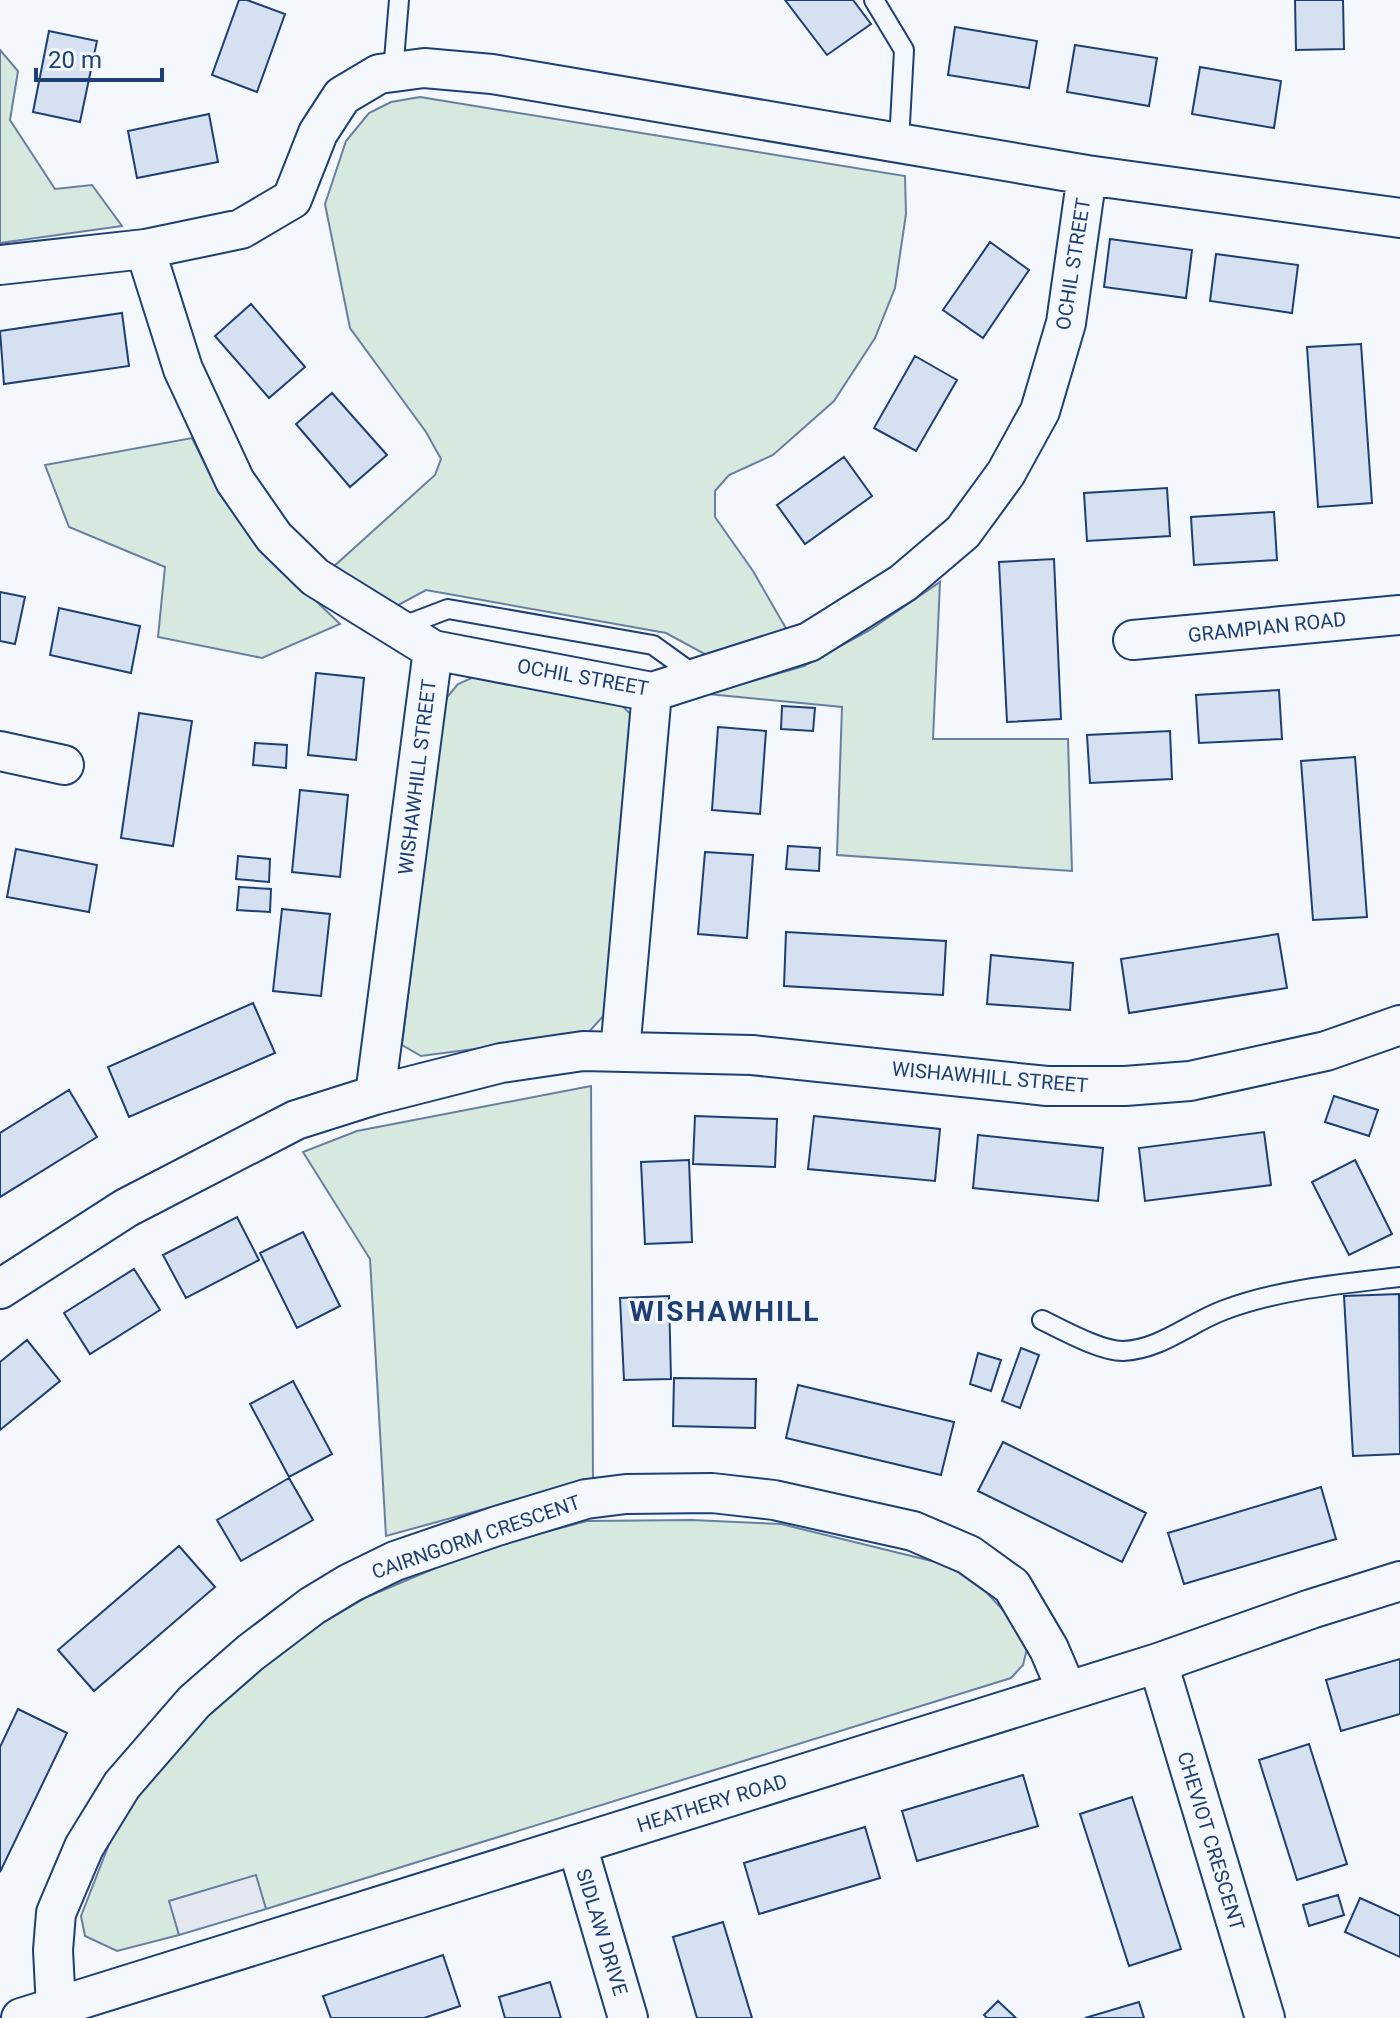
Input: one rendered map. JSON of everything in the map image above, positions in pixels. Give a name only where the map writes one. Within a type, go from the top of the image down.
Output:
[{"type":"street","name":"OCHIL STREET","points":[[0,265],[145,249],[241,229],[292,199],[318,133],[342,96],[379,74],[424,68],[492,74],[1087,175],[1400,218]]},
{"type":"street","name":"OCHIL STREET","points":[[145,249],[183,369],[235,481],[274,537],[315,577],[433,650],[652,692],[809,642],[903,583],[963,532],[1006,473],[1040,411],[1066,323],[1087,175]]},
{"type":"street","name":"GRAMPIAN ROAD","points":[[1133,640],[1400,615]]},
{"type":"street","name":"WISHAWHILL STREET","points":[[375,1095],[433,650]]},
{"type":"street","points":[[620,1052],[652,692]]},
{"type":"street","points":[[0,751],[64,765]]},
{"type":"street","name":"WISHAWHILL STREET","points":[[0,1289],[126,1208],[296,1120],[375,1095],[501,1063],[583,1051],[752,1055],[1047,1086],[1125,1086],[1190,1081],[1311,1054],[1400,1025]]},
{"type":"street","name":"CAIRNGORM CRESCENT","points":[[38,2013],[53,1950],[56,1913],[84,1847],[122,1785],[194,1702],[312,1606],[350,1583],[395,1561],[497,1526],[586,1499],[626,1494],[712,1493],[774,1500],[913,1531],[969,1555],[1012,1586],[1049,1649],[1067,1691]]},
{"type":"street","name":"HEATHERY ROAD","points":[[38,2013],[1158,1663],[1400,1581]]},
{"type":"street","name":"CHEVIOT CRESCENT","points":[[1158,1663],[1265,2018]]},
{"type":"street","name":"SIDLAW DRIVE","points":[[577,1845],[628,2018]]},
{"type":"lane","points":[[393,72],[399,0]]},
{"type":"lane","points":[[874,0],[904,50],[899,142]]},
{"type":"lane","points":[[398,628],[448,609],[653,645],[698,678]]},
{"type":"lane","points":[[1042,1320],[1119,1351],[1148,1348],[1221,1311],[1261,1298],[1400,1277]]},
{"type":"shaded area","points":[[0,50],[18,71],[10,120],[55,189],[92,185],[122,226],[0,243]]},
{"type":"shaded area","points":[[420,97],[905,176],[906,214],[895,288],[875,338],[834,401],[773,455],[729,475],[715,491],[715,517],[753,571],[791,637],[712,658],[666,633],[426,590],[391,609],[332,568],[435,475],[441,459],[426,432],[350,328],[325,204],[346,141],[369,113],[391,102]]},
{"type":"shaded area","points":[[192,438],[219,493],[265,552],[340,624],[262,658],[158,637],[165,567],[69,527],[45,465]]},
{"type":"shaded area","points":[[940,582],[933,739],[1068,739],[1072,871],[837,855],[842,707],[708,694],[804,666],[870,630]]},
{"type":"shaded area","points":[[476,676],[613,696],[638,722],[606,1013],[587,1034],[421,1056],[402,1045],[444,701],[458,684]]},
{"type":"shaded area","points":[[591,1086],[593,1479],[386,1536],[370,1259],[303,1152],[357,1131]]},
{"type":"shaded area","points":[[692,1520],[781,1524],[948,1565],[987,1593],[1017,1625],[1028,1645],[1023,1665],[1011,1678],[266,1909],[255,1876],[170,1901],[179,1935],[117,1951],[85,1936],[81,1916],[113,1834],[169,1747],[278,1649],[367,1597],[478,1550],[587,1521]]},
{"type":"shaded area","points":[[256,1875],[266,1909],[179,1935],[169,1901]]},
{"type":"building","points":[[239,0],[285,14],[257,92],[212,75]]},
{"type":"building","points":[[785,0],[853,0],[871,24],[827,55]]},
{"type":"building","points":[[1295,0],[1343,0],[1344,49],[1296,50]]},
{"type":"building","points":[[955,27],[1037,41],[1029,88],[948,75]]},
{"type":"building","points":[[49,31],[97,41],[80,122],[33,112]]},
{"type":"building","points":[[1075,45],[1157,58],[1149,106],[1067,92]]},
{"type":"building","points":[[1200,67],[1281,81],[1274,128],[1192,114]]},
{"type":"building","points":[[209,114],[218,162],[137,178],[128,131]]},
{"type":"building","points":[[1110,239],[1192,250],[1186,298],[1104,287]]},
{"type":"building","points":[[990,242],[1029,270],[983,338],[943,310]]},
{"type":"building","points":[[1216,254],[1298,265],[1292,313],[1210,301]]},
{"type":"building","points":[[251,304],[305,367],[269,398],[215,336]]},
{"type":"building","points":[[122,313],[129,366],[4,384],[0,331]]},
{"type":"building","points":[[1361,344],[1372,503],[1318,507],[1307,347]]},
{"type":"building","points":[[915,356],[957,380],[916,451],[874,428]]},
{"type":"building","points":[[332,393],[387,455],[350,487],[296,424]]},
{"type":"building","points":[[844,457],[872,496],[805,544],[777,505]]},
{"type":"building","points":[[1167,488],[1170,536],[1087,541],[1084,493]]},
{"type":"building","points":[[1274,512],[1277,560],[1194,565],[1191,517]]},
{"type":"building","points":[[1054,559],[1061,719],[1007,722],[999,562]]},
{"type":"building","points":[[0,592],[25,597],[15,644],[0,641]]},
{"type":"building","points":[[59,608],[140,626],[131,673],[50,655]]},
{"type":"building","points":[[316,673],[364,678],[356,760],[308,755]]},
{"type":"building","points":[[1279,690],[1282,739],[1199,743],[1196,695]]},
{"type":"building","points":[[782,706],[815,708],[813,731],[781,729]]},
{"type":"building","points":[[139,713],[192,721],[173,846],[121,838]]},
{"type":"building","points":[[718,727],[766,731],[760,814],[712,810]]},
{"type":"building","points":[[1170,731],[1172,779],[1090,783],[1087,735]]},
{"type":"building","points":[[255,743],[287,745],[286,768],[253,765]]},
{"type":"building","points":[[1355,757],[1367,917],[1313,920],[1301,761]]},
{"type":"building","points":[[300,790],[348,795],[340,877],[292,872]]},
{"type":"building","points":[[788,846],[820,848],[819,871],[786,869]]},
{"type":"building","points":[[16,849],[97,865],[89,912],[7,897]]},
{"type":"building","points":[[705,852],[753,855],[747,938],[698,934]]},
{"type":"building","points":[[238,856],[270,859],[269,882],[236,879]]},
{"type":"building","points":[[239,887],[271,889],[270,912],[237,910]]},
{"type":"building","points":[[282,909],[330,914],[321,996],[273,991]]},
{"type":"building","points":[[786,932],[946,941],[943,995],[784,986]]},
{"type":"building","points":[[1278,934],[1287,988],[1129,1013],[1121,959]]},
{"type":"building","points":[[991,955],[1073,963],[1070,1010],[987,1004]]},
{"type":"building","points":[[253,1003],[275,1053],[129,1117],[108,1067]]},
{"type":"building","points":[[69,1090],[97,1137],[0,1197],[0,1133]]},
{"type":"building","points":[[1334,1096],[1378,1110],[1369,1136],[1325,1122]]},
{"type":"building","points":[[695,1116],[777,1119],[775,1167],[693,1164]]},
{"type":"building","points":[[814,1116],[940,1129],[935,1181],[808,1169]]},
{"type":"building","points":[[1264,1132],[1271,1185],[1145,1201],[1139,1148]]},
{"type":"building","points":[[978,1135],[1103,1148],[1098,1201],[973,1188]]},
{"type":"building","points":[[689,1160],[692,1242],[645,1244],[641,1162]]},
{"type":"building","points":[[1355,1160],[1392,1234],[1349,1255],[1312,1182]]},
{"type":"building","points":[[237,1217],[259,1260],[186,1298],[163,1255]]},
{"type":"building","points":[[303,1232],[340,1306],[297,1328],[260,1253]]},
{"type":"building","points":[[134,1269],[160,1310],[90,1354],[64,1313]]},
{"type":"building","points":[[1399,1294],[1400,1454],[1353,1456],[1344,1296]]},
{"type":"building","points":[[669,1296],[671,1379],[624,1380],[620,1298]]},
{"type":"building","points":[[27,1340],[60,1381],[0,1430],[0,1362]]},
{"type":"building","points":[[1021,1348],[1039,1355],[1020,1408],[1002,1401]]},
{"type":"building","points":[[978,1353],[1001,1360],[991,1391],[970,1384]]},
{"type":"building","points":[[674,1378],[756,1379],[755,1428],[673,1426]]},
{"type":"building","points":[[293,1381],[332,1454],[289,1477],[250,1404]]},
{"type":"building","points":[[798,1385],[954,1422],[941,1475],[786,1438]]},
{"type":"building","points":[[1003,1442],[1146,1513],[1122,1562],[978,1491]]},
{"type":"building","points":[[289,1478],[313,1520],[241,1561],[217,1520]]},
{"type":"building","points":[[1321,1487],[1336,1539],[1184,1584],[1168,1533]]},
{"type":"building","points":[[179,1546],[215,1587],[94,1691],[58,1650]]},
{"type":"building","points":[[1400,1659],[1400,1714],[1341,1731],[1326,1680]]},
{"type":"building","points":[[18,1709],[67,1733],[0,1872],[0,1747]]},
{"type":"building","points":[[1309,1744],[1347,1864],[1297,1880],[1259,1760]]},
{"type":"building","points":[[1023,1775],[1038,1826],[917,1861],[902,1811]]},
{"type":"building","points":[[1132,1797],[1181,1949],[1129,1966],[1080,1814]]},
{"type":"building","points":[[865,1827],[880,1878],[759,1914],[744,1863]]},
{"type":"building","points":[[1338,1895],[1344,1915],[1309,1926],[1303,1905]]},
{"type":"building","points":[[1360,1898],[1400,1916],[1400,1957],[1345,1932]]},
{"type":"building","points":[[723,1922],[752,2018],[697,2018],[673,1937]]},
{"type":"building","points":[[443,1955],[460,2006],[424,2018],[331,2018],[323,1996]]},
{"type":"building","points":[[550,1982],[561,2018],[505,2018],[499,1997]]},
{"type":"building","points":[[998,2001],[1016,2018],[987,2018],[984,2015]]},
{"type":"building","points":[[1139,2002],[1144,2018],[1085,2018]]},
{"type":"district","name":"WISHAWHILL","points":[[725,1311]]}]
